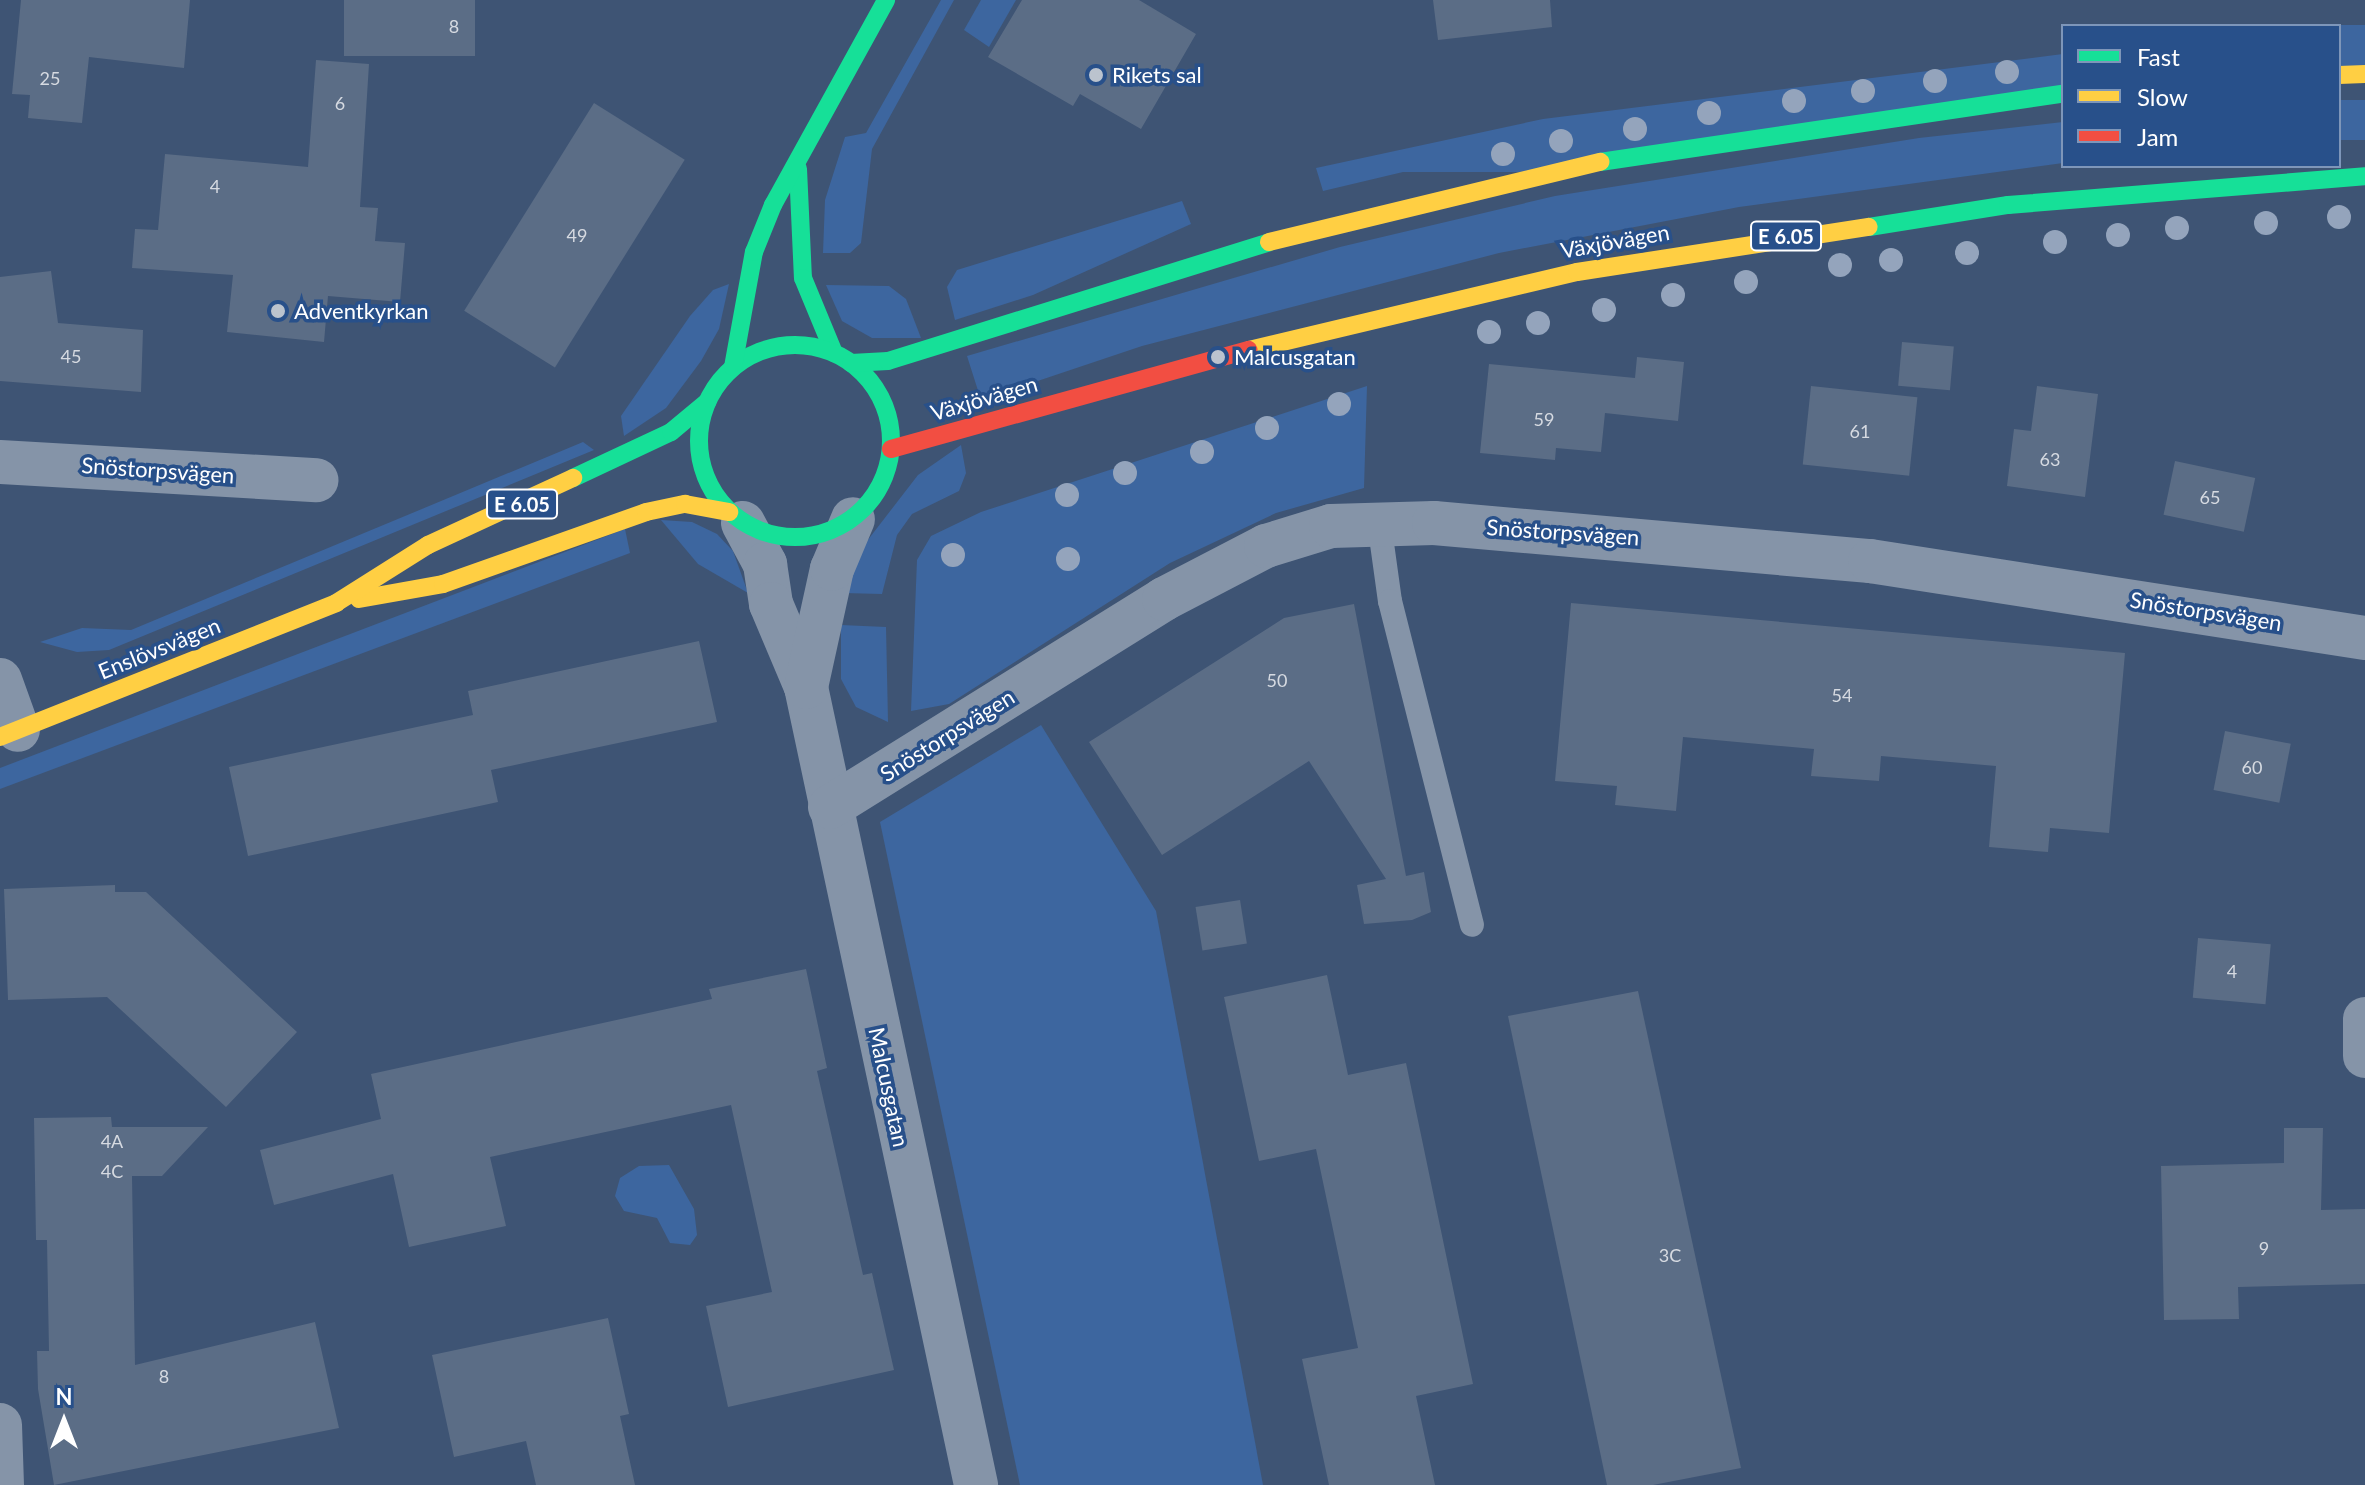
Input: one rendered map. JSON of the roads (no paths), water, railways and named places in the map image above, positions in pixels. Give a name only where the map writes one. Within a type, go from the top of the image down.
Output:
[{"type":"main road","points":[[733,367],[754,252],[773,205],[798,169],[828,100],[886,0]]},
{"type":"main road","points":[[2341,75],[2365,74]]},
{"type":"main road","points":[[851,363],[888,361],[1209,258],[1436,197],[1621,157],[2061,94]]},
{"type":"main road","points":[[798,169],[803,278],[834,353]]},
{"type":"main road","name":"Växjövägen","points":[[891,449],[1218,357],[1577,272],[2008,205],[2365,176]]},
{"type":"main road","name":"E 6.05","points":[[707,402],[733,367],[781,346],[834,353],[851,363],[882,401],[891,449],[880,488],[853,519],[799,538],[736,517]]},
{"type":"main road","points":[[707,402],[701,460],[736,517]]},
{"type":"main road","name":"Enslövsvägen","points":[[9,734],[336,603],[428,545],[659,438],[707,402]]},
{"type":"main road","name":"Enslövsvägen","points":[[336,603],[443,584],[646,512],[685,504],[736,517]]},
{"type":"street","name":"Snöstorpsvägen","points":[[0,462],[316,480]]},
{"type":"street","name":"Malcusgatan","points":[[736,517],[765,564],[771,604],[806,687],[976,1485]]},
{"type":"street","name":"Malcusgatan","points":[[806,687],[832,569],[853,519]]},
{"type":"street","name":"Snöstorpsvägen","points":[[830,807],[1164,599],[1241,559],[1331,526],[1379,522],[1622,535],[1870,561],[2365,638]]},
{"type":"street","points":[[0,680],[9,734]]},
{"type":"street","points":[[2365,1019],[2365,1056]]},
{"type":"street","points":[[0,1425],[2,1485]]},
{"type":"lane","points":[[1379,522],[1390,601],[1472,925]]},
{"type":"place","name":"Rikets sal","points":[[1096,75]]},
{"type":"place","name":"Adventkyrkan","points":[[278,311]]},
{"type":"place","name":"Malcusgatan","points":[[1218,357]]}]
